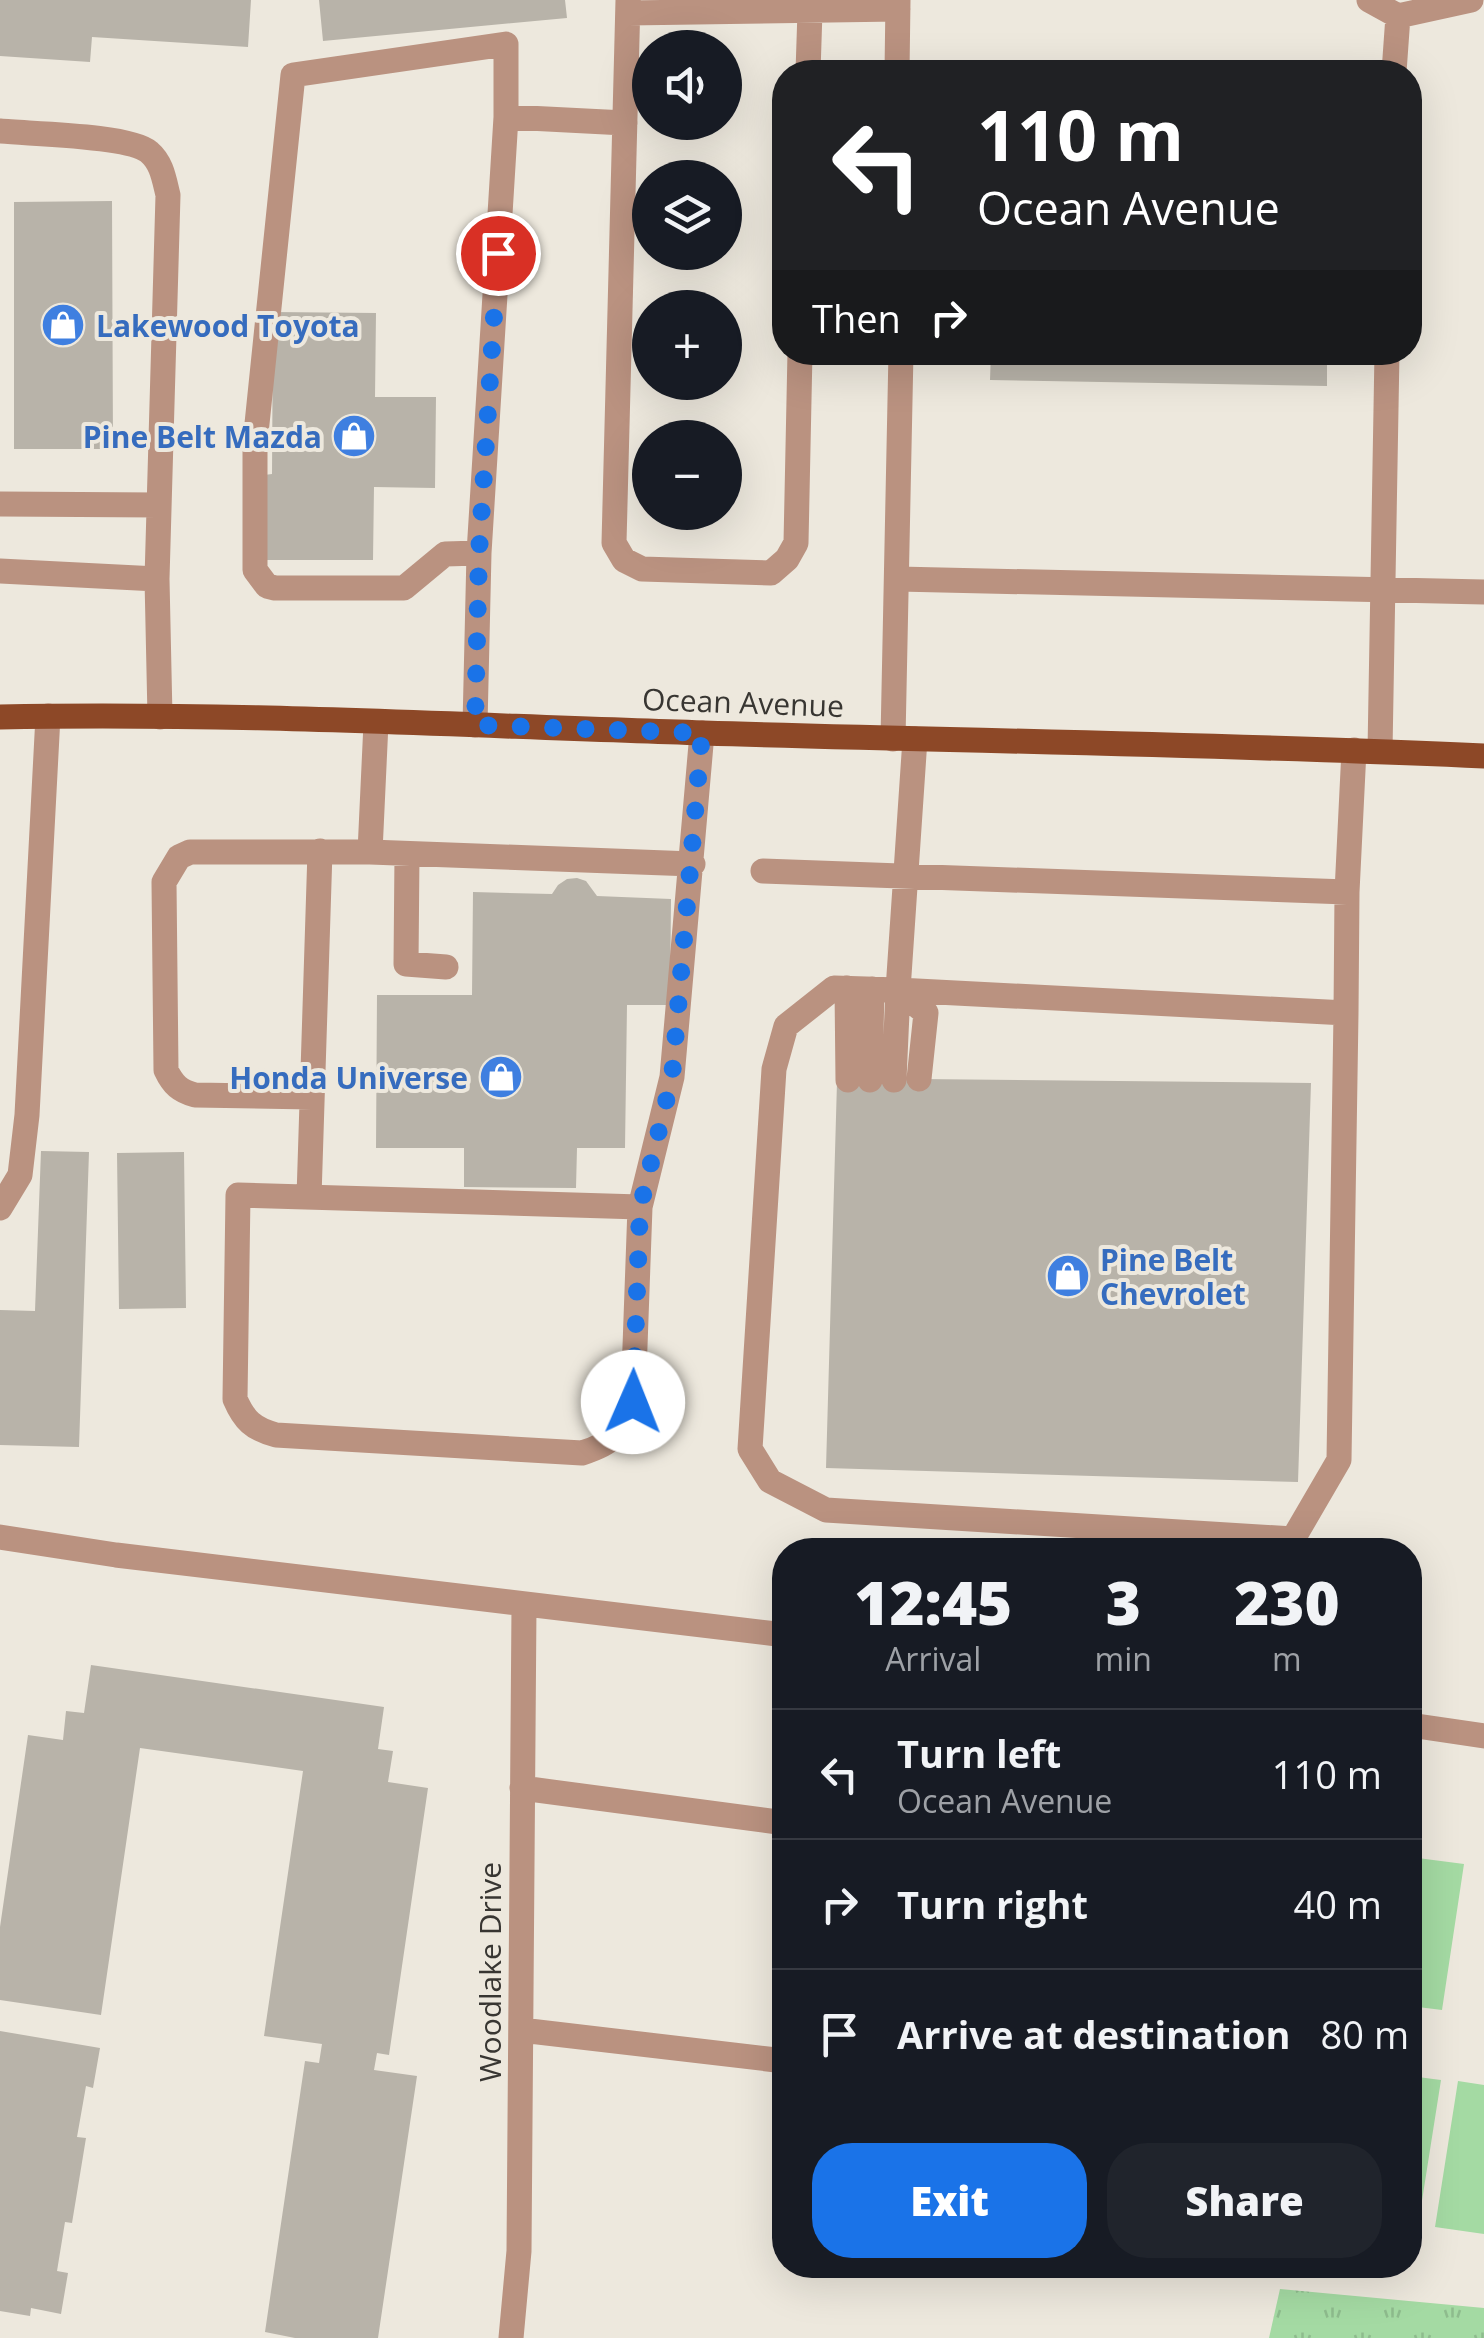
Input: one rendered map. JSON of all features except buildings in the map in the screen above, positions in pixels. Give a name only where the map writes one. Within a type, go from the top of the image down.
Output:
[{"type":"main road","name":"Ocean Avenue","points":[[0,717],[160,716],[904,739],[1104,741],[1484,756]]},
{"type":"street","points":[[1368,0],[1398,16],[1471,0]]},
{"type":"street","points":[[800,365],[796,542],[786,559],[771,572],[642,569],[624,560],[614,544],[628,7],[810,11],[898,4],[898,60]]},
{"type":"street","points":[[808,60],[810,11]]},
{"type":"street","points":[[1395,60],[1398,16]]},
{"type":"street","points":[[475,725],[479,553],[506,117],[506,44],[293,75],[256,443],[253,558],[261,579],[275,588],[404,588],[445,554],[479,553]]},
{"type":"street","points":[[506,117],[625,122]]},
{"type":"street","points":[[0,132],[128,142],[148,150],[162,168],[168,195],[158,506],[160,716]]},
{"type":"street","points":[[884,990],[926,1014],[883,1080],[884,990],[904,878],[898,579],[902,365]]},
{"type":"street","points":[[1380,751],[1387,365]]},
{"type":"street","points":[[0,504],[158,506]]},
{"type":"street","points":[[0,571],[157,579]]},
{"type":"street","points":[[898,579],[1484,592]]},
{"type":"street","points":[[0,1208],[20,1175],[27,1115],[48,716]]},
{"type":"street","points":[[370,852],[376,723]]},
{"type":"street","points":[[640,1208],[238,1195],[234,1399],[256,1430],[276,1435],[582,1453],[604,1446],[624,1428],[633,1402],[640,1208],[672,1077],[702,733]]},
{"type":"street","points":[[1295,1538],[1340,1460],[1347,892],[1354,750]]},
{"type":"street","points":[[309,1197],[320,851]]},
{"type":"street","points":[[312,1097],[195,1095],[182,1092],[172,1082],[166,1070],[164,1020],[164,882],[179,857],[190,852],[320,851],[692,864]]},
{"type":"street","points":[[407,854],[406,964],[446,967]]},
{"type":"street","points":[[763,870],[1347,892]]},
{"type":"street","points":[[1278,1538],[826,1510],[770,1481],[750,1449],[774,1070],[786,1026],[834,988],[1346,1013]]},
{"type":"street","points":[[0,1537],[116,1555],[772,1634]]},
{"type":"street","name":"Woodlake Drive","points":[[511,2338],[519,2251],[524,1606]]},
{"type":"street","points":[[1422,1727],[1484,1736]]},
{"type":"street","points":[[522,1788],[772,1822]]},
{"type":"street","points":[[521,2030],[772,2059]]},
{"type":"green space","points":[[1422,1859],[1464,1864],[1442,2010],[1422,2008]]},
{"type":"green space","points":[[1422,2078],[1441,2080],[1422,2201]]},
{"type":"green space","points":[[1458,2081],[1484,2085],[1484,2234],[1435,2227]]},
{"type":"green space","points":[[1280,2289],[1484,2308],[1484,2338],[1269,2338]]},
{"type":"place","name":"Lakewood Toyota","points":[[63,325]]},
{"type":"place","name":"Pine Belt Mazda","points":[[354,436]]},
{"type":"place","name":"Honda Universe","points":[[501,1077]]},
{"type":"place","name":"Pine Belt Chevrolet","points":[[1068,1276]]},
{"type":"route","points":[[498,253],[479,553],[475,725],[702,733],[672,1077],[640,1208],[633,1402]]}]
